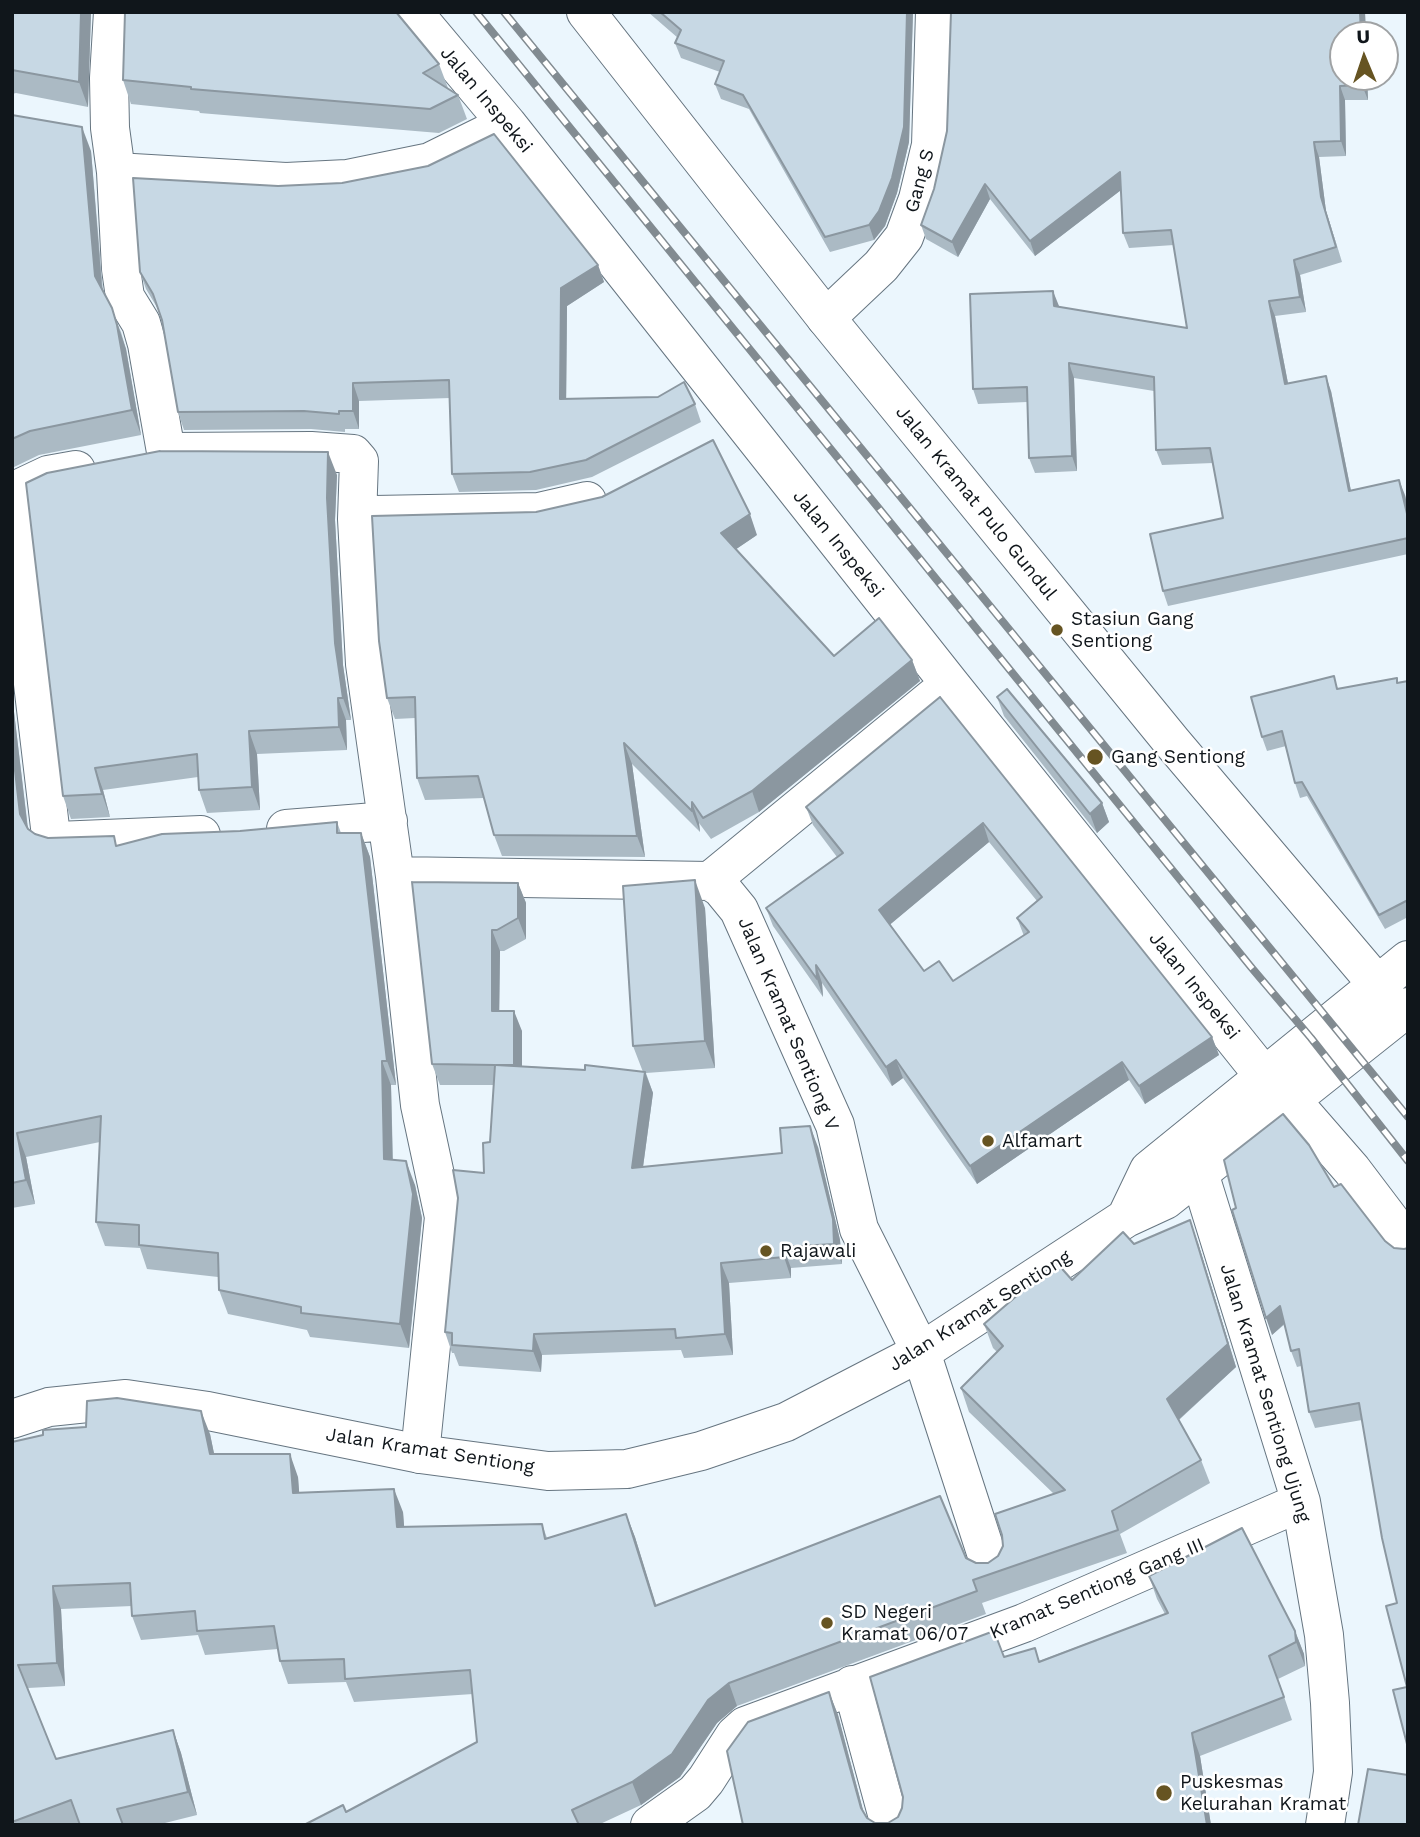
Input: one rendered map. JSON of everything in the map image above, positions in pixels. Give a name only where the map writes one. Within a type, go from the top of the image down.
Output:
[{"type":"street","points":[[113,12],[109,78],[93,127],[116,172],[125,297],[141,323],[166,452]]},
{"type":"street","name":"Jalan Inspeksi","points":[[413,12],[507,124],[729,429],[950,684],[1278,1088],[1352,1170],[1408,1244]]},
{"type":"street","name":"Jalan Kramat Pulo Gundul","points":[[586,12],[826,318],[1172,742],[1400,1002]]},
{"type":"street","name":"Gang S","points":[[826,318],[881,266],[904,237],[918,199],[931,145],[935,12]]},
{"type":"street","points":[[116,172],[286,182],[347,179],[430,162],[507,124]]},
{"type":"street","points":[[12,492],[48,475],[166,452],[311,451],[358,456],[357,519],[365,664],[395,876],[420,1105],[444,1217],[420,1454]]},
{"type":"street","points":[[357,519],[374,514],[539,512],[600,498],[621,488]]},
{"type":"street","points":[[12,506],[51,836],[57,841],[240,833],[388,821]]},
{"type":"street","points":[[395,876],[709,881],[950,684]]},
{"type":"street","name":"Jalan Kramat Sentiong V","points":[[709,881],[721,888],[739,910],[835,1125],[859,1228],[921,1352],[990,1565]]},
{"type":"street","name":"Jalan Kramat Sentiong","points":[[1126,1218],[1149,1170],[1278,1088],[1400,1002],[1408,960]]},
{"type":"street","name":"Jalan Kramat Sentiong","points":[[12,1419],[49,1407],[126,1399],[208,1411],[420,1454],[548,1471],[627,1469],[701,1451],[786,1422],[921,1352],[1126,1218],[1165,1200],[1199,1173],[1278,1088]]},
{"type":"street","name":"Jalan Kramat Sentiong Ujung","points":[[1199,1173],[1301,1502],[1324,1635],[1330,1703],[1333,1772],[1325,1825]]},
{"type":"street","name":"Kramat Sentiong Gang III","points":[[650,1825],[695,1793],[735,1735],[745,1726],[1024,1623],[1301,1502]]},
{"type":"street","points":[[852,1685],[890,1825]]},
{"type":"building","points":[[12,12],[81,12],[79,82],[12,70]]},
{"type":"building","points":[[125,12],[396,12],[439,64],[423,73],[458,95],[430,109],[191,89],[123,80]]},
{"type":"building","points":[[660,12],[907,12],[904,127],[892,178],[879,211],[869,225],[825,237],[743,95],[715,84],[724,61],[675,43],[681,30]]},
{"type":"building","points":[[951,12],[1360,12],[1360,21],[1329,21],[1329,91],[1340,91],[1341,141],[1314,142],[1321,197],[1336,247],[1294,260],[1300,297],[1269,301],[1285,384],[1326,376],[1349,491],[1399,480],[1408,518],[1408,538],[1163,591],[1150,534],[1223,518],[1210,448],[1156,450],[1154,377],[1069,363],[1072,456],[1029,458],[1027,387],[973,389],[970,294],[1053,291],[1054,306],[1187,328],[1171,230],[1123,233],[1120,172],[1030,241],[985,184],[952,242],[921,225],[934,189],[947,131]]},
{"type":"building","points":[[12,115],[82,127],[95,276],[112,308],[117,325],[132,410],[30,431],[12,439]]},
{"type":"building","points":[[494,134],[598,265],[561,288],[560,399],[658,397],[684,382],[695,404],[586,460],[530,472],[452,474],[449,380],[353,383],[353,411],[339,411],[339,414],[304,411],[178,412],[162,320],[153,294],[140,272],[133,178],[278,186],[342,183],[428,166]]},
{"type":"building","points":[[713,440],[750,514],[721,533],[834,656],[879,618],[912,660],[752,791],[703,818],[692,802],[692,811],[624,743],[637,836],[494,835],[478,776],[417,778],[415,697],[387,698],[379,641],[372,516],[536,512],[602,497]]},
{"type":"building","points":[[160,451],[328,452],[327,498],[335,643],[343,698],[338,698],[339,727],[249,731],[252,787],[199,790],[197,754],[95,768],[102,794],[63,796],[26,483],[47,473]]},
{"type":"building","points":[[1334,676],[1337,689],[1397,678],[1397,683],[1408,681],[1408,900],[1379,915],[1302,782],[1295,783],[1282,731],[1262,737],[1251,697]]},
{"type":"building","points":[[1007,689],[1102,803],[1090,814],[997,697]]},
{"type":"building","points":[[940,697],[1212,1037],[1139,1086],[1122,1062],[970,1166],[896,1060],[886,1067],[816,965],[817,979],[766,908],[843,853],[806,807]],"holes":[[[983,823],[1042,897],[1017,918],[1029,932],[953,981],[939,961],[924,971],[879,910]]]},
{"type":"building","points":[[12,745],[20,814],[28,829],[48,838],[114,836],[116,846],[162,834],[240,831],[337,822],[337,833],[361,833],[387,1061],[382,1061],[384,1159],[406,1161],[413,1194],[400,1324],[301,1313],[301,1307],[219,1290],[218,1253],[139,1245],[139,1225],[96,1222],[101,1116],[17,1133],[26,1180],[12,1183]]},
{"type":"building","points":[[695,880],[705,1041],[633,1046],[623,886]]},
{"type":"building","points":[[412,882],[518,883],[518,918],[492,930],[492,1011],[514,1011],[514,1065],[496,1065],[585,1070],[585,1065],[645,1072],[632,1168],[782,1153],[780,1128],[810,1126],[833,1219],[834,1244],[783,1247],[784,1257],[721,1263],[725,1334],[676,1338],[675,1329],[534,1334],[533,1351],[452,1345],[452,1333],[445,1332],[458,1198],[453,1170],[484,1173],[483,1143],[490,1142],[495,1065],[432,1064]]},
{"type":"building","points":[[1283,1114],[1309,1145],[1334,1187],[1341,1184],[1385,1241],[1394,1248],[1408,1248],[1408,1748],[1393,1690],[1407,1687],[1386,1606],[1397,1603],[1382,1538],[1359,1403],[1309,1412],[1299,1349],[1291,1351],[1280,1306],[1266,1318],[1232,1210],[1236,1208],[1224,1160]]},
{"type":"building","points":[[1190,1220],[1228,1344],[1167,1399],[1201,1460],[1112,1511],[1118,1530],[973,1580],[977,1591],[729,1683],[708,1700],[672,1754],[632,1782],[572,1810],[579,1825],[304,1825],[343,1805],[346,1812],[477,1742],[470,1670],[345,1679],[344,1659],[280,1661],[274,1626],[197,1631],[195,1611],[132,1616],[130,1583],[53,1586],[57,1663],[18,1665],[56,1759],[173,1730],[188,1792],[117,1809],[123,1825],[80,1825],[71,1800],[12,1822],[12,1442],[43,1435],[43,1430],[86,1427],[87,1401],[117,1398],[201,1411],[210,1454],[290,1454],[293,1493],[394,1489],[397,1527],[542,1524],[545,1539],[626,1514],[655,1606],[940,1496],[966,1558],[976,1563],[988,1563],[998,1556],[1003,1546],[995,1514],[1065,1490],[961,1388],[1003,1346],[984,1324],[1056,1262],[1072,1280],[1123,1232],[1134,1244]]},
{"type":"building","points":[[1242,1528],[1295,1631],[1296,1642],[1269,1656],[1284,1697],[1192,1733],[1207,1825],[743,1825],[727,1751],[748,1722],[829,1692],[861,1808],[867,1818],[875,1823],[888,1823],[898,1817],[903,1797],[870,1677],[994,1631],[1004,1657],[1035,1648],[1039,1662],[1168,1613],[1149,1576]]},
{"type":"building","points":[[1368,1769],[1408,1775],[1408,1825],[1358,1825]]},
{"type":"railway","points":[[476,12],[1311,1038],[1408,1161]]},
{"type":"railway","points":[[504,12],[1408,1117]]},
{"type":"place","name":"Stasiun Gang Sentiong","points":[[1057,630]]},
{"type":"place","name":"Gang Sentiong","points":[[1095,757]]},
{"type":"place","name":"Alfamart","points":[[988,1141]]},
{"type":"place","name":"Rajawali","points":[[766,1251]]},
{"type":"place","name":"SD Negeri Kramat 06/07","points":[[827,1623]]},
{"type":"place","name":"Puskesmas Kelurahan Kramat","points":[[1164,1793]]}]
